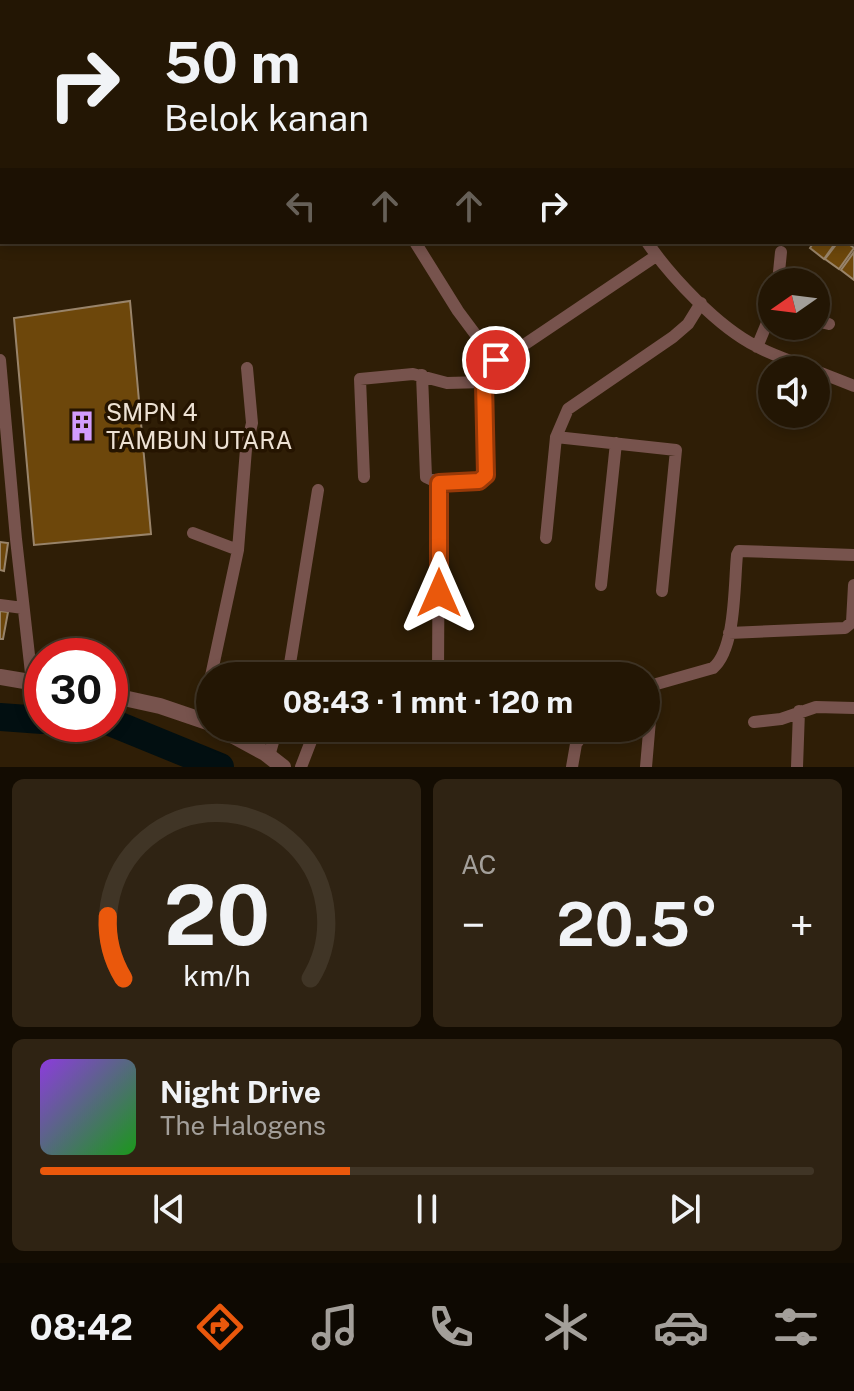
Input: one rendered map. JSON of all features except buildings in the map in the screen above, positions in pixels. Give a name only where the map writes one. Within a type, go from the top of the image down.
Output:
[{"type":"street","points":[[416,244],[458,311],[493,358],[500,361]]},
{"type":"street","points":[[648,244],[656,256],[733,333],[780,356]]},
{"type":"street","points":[[779,268],[781,252]]},
{"type":"street","points":[[422,375],[426,477],[439,483],[479,481],[486,475],[484,382],[500,361],[656,256]]},
{"type":"street","points":[[546,538],[556,437],[568,409],[673,337],[688,324],[701,303]]},
{"type":"street","points":[[757,347],[760,340]]},
{"type":"street","points":[[0,360],[23,608],[29,638]]},
{"type":"street","points":[[214,662],[238,550],[246,449],[252,423],[247,368]]},
{"type":"street","points":[[364,477],[359,380],[389,375],[422,375],[447,383],[484,382]]},
{"type":"street","points":[[830,376],[854,386]]},
{"type":"street","points":[[556,437],[676,450],[662,591]]},
{"type":"street","points":[[601,585],[616,443]]},
{"type":"street","points":[[438,662],[439,483]]},
{"type":"street","points":[[290,662],[318,490]]},
{"type":"street","points":[[193,533],[238,550]]},
{"type":"street","points":[[0,536],[16,539]]},
{"type":"street","points":[[660,683],[713,668],[724,654],[739,551],[854,555]]},
{"type":"street","points":[[729,633],[845,628],[852,622],[854,585]]},
{"type":"street","points":[[0,605],[23,608]]},
{"type":"street","points":[[0,677],[24,681]]},
{"type":"street","points":[[128,699],[196,718]]},
{"type":"street","points":[[754,722],[781,719],[799,711],[822,707],[854,708]]},
{"type":"street","points":[[797,767],[799,711]]},
{"type":"street","points":[[244,742],[283,767]]},
{"type":"street","points":[[269,756],[273,742]]},
{"type":"street","points":[[301,767],[311,742]]},
{"type":"street","points":[[572,767],[577,742]]},
{"type":"street","points":[[646,767],[647,742]]},
{"type":"waterway","points":[[0,717],[24,719]]},
{"type":"waterway","points":[[128,729],[220,767]]},
{"type":"place","name":"SMPN 4 TAMBUN UTARA","points":[[82,426]]},
{"type":"route","points":[[439,593],[439,483],[479,481],[486,475],[484,382],[500,361],[496,360]]}]
